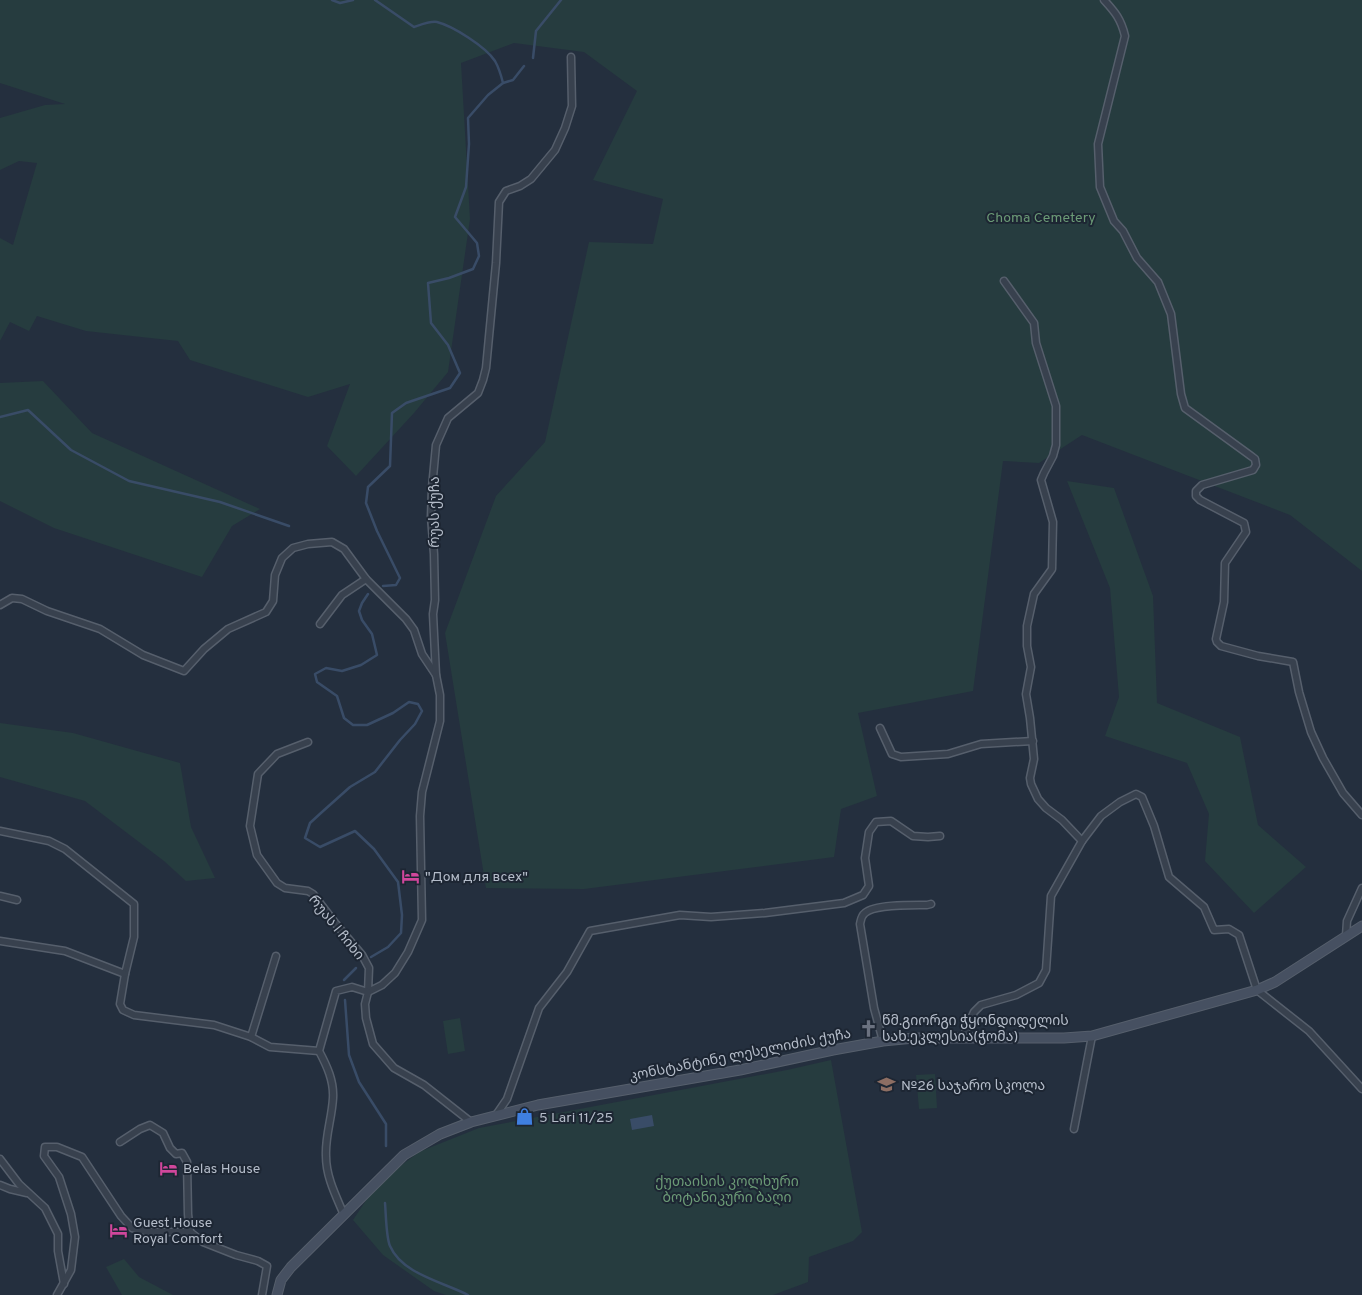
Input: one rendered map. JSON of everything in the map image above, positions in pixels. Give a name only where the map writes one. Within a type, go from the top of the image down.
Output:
[{"type":"main road","name":"კონსტანტინე ლესელიძის ქუჩა","points":[[277,1295],[281,1280],[291,1267],[404,1155],[440,1134],[471,1122],[538,1105],[740,1070],[883,1041],[914,1038],[1064,1038],[1092,1036],[1257,990],[1275,982],[1362,926]]},
{"type":"street","points":[[1104,0],[1118,15],[1125,36],[1098,144],[1100,186],[1114,221],[1123,231],[1137,258],[1158,282],[1171,314],[1181,394],[1185,408],[1255,459],[1256,465],[1252,470],[1202,485],[1196,491],[1196,496],[1200,500],[1244,523],[1246,532],[1226,563],[1224,602],[1216,639],[1221,646],[1258,656],[1293,662],[1299,692],[1311,732],[1343,793],[1362,815]]},
{"type":"street","name":"რუას ქუჩა","points":[[368,992],[382,985],[395,973],[408,952],[422,920],[420,816],[422,792],[440,720],[440,695],[436,675],[433,614],[435,600],[431,517],[436,445],[448,418],[478,393],[483,380],[486,368],[496,263],[499,202],[506,191],[520,186],[531,179],[555,150],[572,106],[571,57]]},
{"type":"street","points":[[1004,282],[1034,323],[1036,343],[1056,406],[1056,445],[1053,456],[1041,480],[1053,522],[1052,569],[1034,594],[1027,626],[1027,646],[1031,668],[1026,694],[1034,759],[1030,784],[1038,799],[1046,808],[1062,820],[1082,841]]},
{"type":"street","points":[[0,605],[12,598],[22,599],[47,611],[100,629],[143,655],[184,671],[204,649],[228,629],[266,612],[273,601],[275,575],[282,558],[293,548],[308,544],[332,542],[344,549],[366,579],[406,619],[414,630],[422,654],[436,675]]},
{"type":"street","points":[[320,624],[342,595],[366,579]]},
{"type":"street","points":[[880,728],[892,754],[901,757],[948,754],[981,744],[1033,741]]},
{"type":"street","name":"რუას I ჩიხი","points":[[308,742],[277,754],[258,774],[250,826],[257,855],[277,882],[285,888],[308,891],[313,894],[362,955],[370,968],[366,1018],[373,1044],[394,1068],[424,1085],[471,1122]]},
{"type":"street","points":[[963,1037],[974,1012],[982,1005],[1016,995],[1039,984],[1046,970],[1051,896],[1082,841],[1100,816],[1120,802],[1136,794],[1142,797],[1154,826],[1169,877],[1204,908],[1214,930],[1228,929],[1239,936],[1257,990],[1310,1031],[1362,1089]]},
{"type":"street","points":[[496,1115],[508,1099],[539,1008],[567,972],[590,931],[680,915],[711,917],[765,913],[844,903],[863,895],[869,886],[865,858],[868,832],[876,822],[891,821],[913,836],[940,836]]},
{"type":"street","points":[[0,831],[49,841],[65,849],[134,904],[134,937],[120,1004],[123,1010],[134,1015],[214,1025],[251,1037],[270,1047],[319,1051]]},
{"type":"street","points":[[1346,936],[1347,921],[1362,888]]},
{"type":"street","points":[[0,896],[17,900]]},
{"type":"street","points":[[883,1041],[874,1008],[860,924],[861,918],[864,913],[871,910],[900,904],[931,904]]},
{"type":"street","points":[[0,941],[65,951],[125,974]]},
{"type":"street","points":[[251,1037],[276,956]]},
{"type":"street","points":[[344,1215],[331,1184],[326,1157],[327,1134],[333,1097],[329,1070],[319,1051],[336,991],[352,987],[368,992]]},
{"type":"street","points":[[1074,1129],[1092,1036]]},
{"type":"street","points":[[120,1142],[150,1125],[163,1133],[170,1148],[176,1154],[182,1153],[187,1162],[190,1232]]},
{"type":"street","points":[[57,1295],[71,1270],[75,1237],[71,1214],[59,1177],[44,1156],[45,1147],[56,1147],[82,1157],[121,1216],[132,1228],[150,1232],[190,1232],[203,1242],[236,1255],[258,1261],[267,1266],[262,1295]]},
{"type":"street","points":[[0,1159],[19,1184],[45,1208],[58,1234],[58,1250],[64,1284]]},
{"type":"street","points":[[0,1185],[28,1193]]},
{"type":"green space","name":"Choma Cemetery","points":[[0,0],[1362,0],[1362,571],[1290,515],[1082,435],[1039,463],[1003,461],[973,691],[858,713],[877,796],[841,809],[834,857],[584,889],[486,888],[445,633],[496,496],[545,442],[589,242],[653,244],[663,199],[593,180],[637,91],[584,52],[514,43],[461,63],[470,219],[448,372],[414,413],[356,476],[327,446],[350,384],[308,397],[190,360],[178,341],[86,331],[37,316],[29,331],[10,322],[0,341],[0,238],[13,245],[37,163],[19,161],[0,170],[0,118],[45,105],[65,104],[0,83]]},
{"type":"green space","points":[[43,381],[92,433],[260,509],[232,526],[202,577],[54,528],[0,501],[0,383]]},
{"type":"green space","points":[[1067,481],[1114,488],[1153,596],[1157,703],[1240,737],[1258,825],[1306,867],[1254,913],[1205,861],[1209,814],[1187,763],[1105,736],[1119,697],[1110,588]]},
{"type":"green space","points":[[0,723],[73,733],[180,763],[191,827],[215,878],[186,881],[164,861],[85,801],[0,777]]},
{"type":"green space","points":[[460,1018],[465,1051],[448,1054],[443,1021]]},
{"type":"green space","name":"ქუთაისის კოლხური ბოტანიკური ბაღი","points":[[831,1060],[862,1232],[853,1241],[809,1257],[808,1282],[773,1295],[446,1295],[434,1291],[383,1255],[353,1220],[371,1193],[419,1152],[479,1128]]},
{"type":"green space","points":[[935,1074],[937,1108],[919,1109],[916,1075]]},
{"type":"green space","points":[[124,1259],[139,1277],[173,1295],[122,1295],[106,1267]]},
{"type":"water","points":[[652,1115],[654,1126],[632,1130],[630,1119]]},
{"type":"waterway","points":[[332,0],[340,3],[353,0]]},
{"type":"waterway","points":[[375,0],[414,27],[437,22],[469,38],[491,55],[500,72],[503,83],[488,95],[468,118],[469,144],[466,187],[455,217],[477,243],[479,256],[473,269],[428,283],[431,323],[448,345],[460,373],[450,388],[406,403],[392,413],[390,466],[368,487],[366,503],[377,531],[400,578],[396,585],[383,586]]},
{"type":"waterway","points":[[533,58],[536,31],[561,0]]},
{"type":"waterway","points":[[503,83],[513,80],[524,66]]},
{"type":"waterway","points":[[0,417],[28,410],[71,450],[129,481],[220,502],[289,526]]},
{"type":"waterway","points":[[368,594],[359,611],[362,620],[372,634],[377,655],[361,665],[342,671],[326,668],[315,674],[317,682],[337,696],[344,718],[353,725],[367,725],[393,713],[409,702],[418,704],[422,711],[415,724],[375,772],[350,787],[310,823],[305,838],[320,847],[355,831],[374,849],[398,882],[402,915],[401,933],[388,947],[371,957]]},
{"type":"waterway","points":[[344,980],[356,968]]},
{"type":"waterway","points":[[345,1000],[349,1055],[359,1082],[386,1124],[386,1146]]},
{"type":"waterway","points":[[385,1203],[389,1242],[396,1256],[404,1264],[424,1276],[468,1295]]},
{"type":"place","name":"\"Дом для всех\"","points":[[411,876]]},
{"type":"place","name":"წმ.გიორგი ჭყონდიდელის სახ.ეკლესია(ჭომა)","points":[[868,1028]]},
{"type":"place","name":"№26 საჯარო სკოლა","points":[[887,1085]]},
{"type":"place","name":"5 Lari 11/25","points":[[525,1117]]},
{"type":"place","name":"Belas House","points":[[169,1168]]},
{"type":"place","name":"Guest House Royal Comfort","points":[[119,1230]]}]
